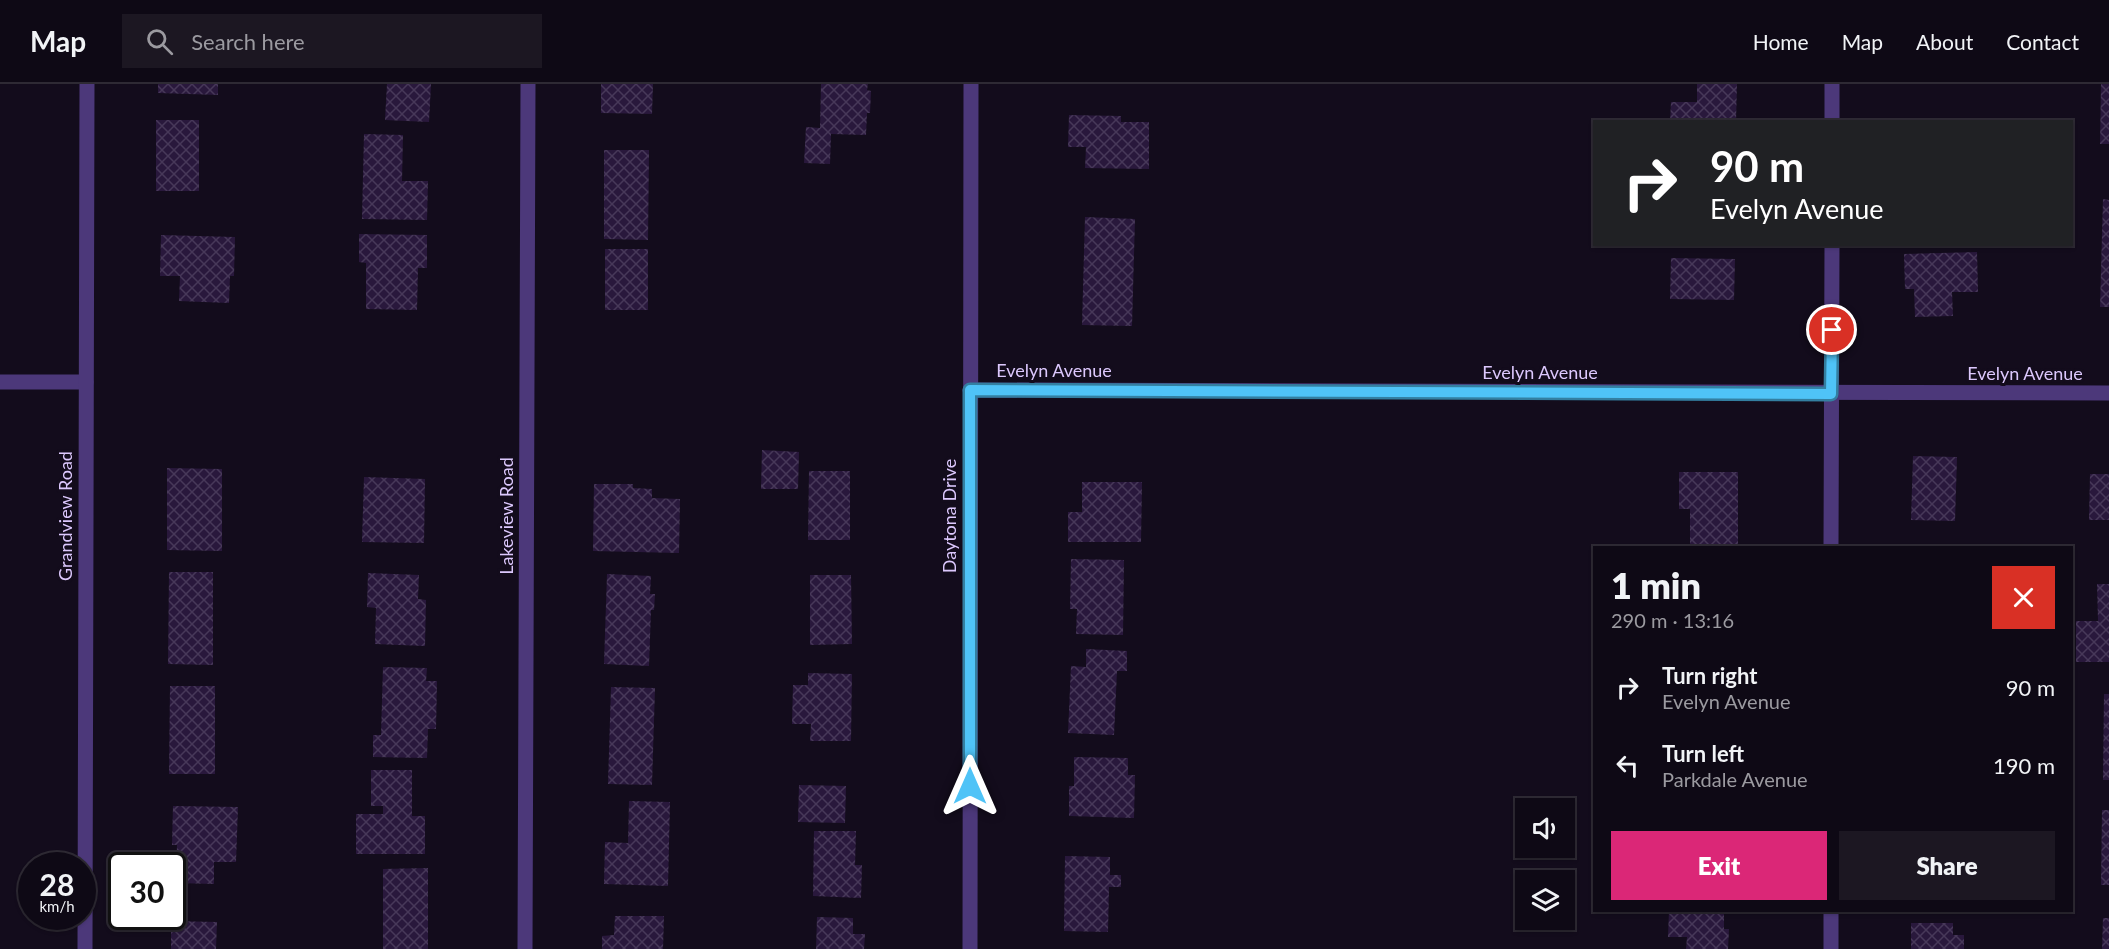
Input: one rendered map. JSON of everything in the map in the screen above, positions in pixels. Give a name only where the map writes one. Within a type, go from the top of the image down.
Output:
[{"type":"street","name":"Grandview Road","points":[[86,949],[87,84]]},
{"type":"street","name":"Lakeview Road","points":[[525,949],[528,84]]},
{"type":"street","name":"Daytona Drive","points":[[970,949],[971,84]]},
{"type":"street","points":[[1832,84],[1832,120]]},
{"type":"street","points":[[1831,546],[1832,246]]},
{"type":"street","points":[[0,382],[86,382]]},
{"type":"street","name":"Evelyn Avenue","points":[[970,390],[2109,393]]},
{"type":"street","points":[[1831,912],[1831,949]]},
{"type":"building","points":[[158,84],[218,84],[218,95],[158,93]]},
{"type":"building","points":[[387,84],[431,84],[429,122],[385,120]]},
{"type":"building","points":[[601,84],[653,84],[652,114],[601,113]]},
{"type":"building","points":[[821,84],[868,84],[867,90],[871,91],[866,135],[831,134],[830,164],[804,163],[806,127],[820,128]]},
{"type":"building","points":[[1697,84],[1737,84],[1736,120],[1670,120],[1671,102],[1697,102]]},
{"type":"building","points":[[2101,84],[2109,84],[2109,144],[2100,144]]},
{"type":"building","points":[[1069,115],[1121,116],[1121,122],[1149,122],[1149,169],[1085,168],[1086,147],[1068,147]]},
{"type":"building","points":[[156,120],[199,120],[199,191],[156,191]]},
{"type":"building","points":[[364,134],[403,135],[402,181],[428,181],[427,220],[362,219]]},
{"type":"building","points":[[604,150],[649,150],[648,240],[604,239]]},
{"type":"building","points":[[2103,199],[2109,200],[2109,307],[2100,307]]},
{"type":"building","points":[[1085,217],[1135,219],[1132,326],[1082,325]]},
{"type":"building","points":[[359,234],[427,235],[427,268],[418,268],[417,310],[366,309],[366,263],[359,262]]},
{"type":"building","points":[[161,235],[235,237],[234,276],[230,276],[229,303],[179,301],[180,276],[160,276]]},
{"type":"building","points":[[605,249],[648,249],[648,310],[605,310]]},
{"type":"building","points":[[1977,252],[1978,292],[1952,292],[1953,316],[1915,317],[1914,289],[1905,289],[1904,254]]},
{"type":"building","points":[[1671,258],[1735,259],[1734,300],[1670,299]]},
{"type":"building","points":[[762,450],[799,452],[798,489],[761,489]]},
{"type":"building","points":[[1913,456],[1957,457],[1955,521],[1911,520]]},
{"type":"building","points":[[167,468],[222,469],[222,551],[167,550]]},
{"type":"building","points":[[809,471],[850,471],[850,540],[808,540]]},
{"type":"building","points":[[1679,472],[1738,472],[1738,545],[1690,545],[1690,509],[1679,509]]},
{"type":"building","points":[[2090,474],[2109,474],[2109,520],[2089,520]]},
{"type":"building","points":[[364,477],[425,479],[424,543],[362,542]]},
{"type":"building","points":[[1082,482],[1142,482],[1141,542],[1068,542],[1068,512],[1082,512]]},
{"type":"building","points":[[594,484],[633,484],[633,488],[652,489],[652,498],[680,499],[679,553],[593,551]]},
{"type":"building","points":[[1071,559],[1124,560],[1123,635],[1076,634],[1077,609],[1070,609]]},
{"type":"building","points":[[169,572],[213,572],[213,665],[168,664]]},
{"type":"building","points":[[368,573],[419,575],[418,599],[426,600],[425,646],[375,644],[376,608],[367,607]]},
{"type":"building","points":[[607,574],[651,576],[650,594],[655,594],[654,610],[651,610],[649,666],[604,664]]},
{"type":"building","points":[[810,575],[851,575],[852,644],[810,645]]},
{"type":"building","points":[[2097,584],[2109,584],[2109,662],[2076,662],[2076,621],[2098,621]]},
{"type":"building","points":[[1086,649],[1127,651],[1127,671],[1117,671],[1114,735],[1068,733],[1071,666],[1086,667]]},
{"type":"building","points":[[383,667],[427,668],[426,681],[437,681],[436,729],[428,729],[427,758],[373,757],[373,735],[381,735]]},
{"type":"building","points":[[808,673],[852,674],[851,741],[810,741],[811,724],[792,724],[793,685],[808,685]]},
{"type":"building","points":[[170,686],[215,686],[215,774],[169,774]]},
{"type":"building","points":[[611,687],[655,688],[652,785],[608,784]]},
{"type":"building","points":[[2104,694],[2109,694],[2109,780],[2103,780]]},
{"type":"building","points":[[1074,757],[1128,758],[1128,775],[1135,775],[1134,818],[1069,816],[1069,786],[1074,786]]},
{"type":"building","points":[[371,770],[412,770],[412,816],[425,816],[425,854],[356,854],[356,814],[383,814],[383,806],[371,806]]},
{"type":"building","points":[[799,785],[846,786],[845,823],[798,822]]},
{"type":"building","points":[[629,801],[670,802],[668,886],[604,884],[605,842],[628,843]]},
{"type":"building","points":[[173,806],[238,807],[236,862],[214,862],[214,884],[186,883],[186,852],[177,852],[177,845],[172,845]]},
{"type":"building","points":[[2102,810],[2109,810],[2109,885],[2101,885]]},
{"type":"building","points":[[814,831],[856,831],[855,865],[862,865],[861,898],[813,896]]},
{"type":"building","points":[[1065,856],[1110,857],[1110,875],[1121,875],[1121,887],[1109,887],[1108,932],[1064,931]]},
{"type":"building","points":[[428,868],[428,949],[383,949],[383,869]]},
{"type":"building","points":[[1669,912],[1724,912],[1724,929],[1729,929],[1728,949],[1686,949],[1687,937],[1668,937]]},
{"type":"building","points":[[615,916],[664,916],[663,949],[602,949],[602,936],[614,935]]},
{"type":"building","points":[[817,917],[853,918],[853,934],[865,934],[864,949],[816,949]]},
{"type":"building","points":[[2103,918],[2109,918],[2109,949],[2102,949]]},
{"type":"building","points":[[186,921],[217,922],[216,949],[171,949],[171,930],[186,930]]},
{"type":"building","points":[[1911,923],[1953,923],[1953,935],[1964,935],[1964,949],[1911,949]]},
{"type":"route","points":[[970,786],[970,390],[1831,394],[1832,330]]}]
